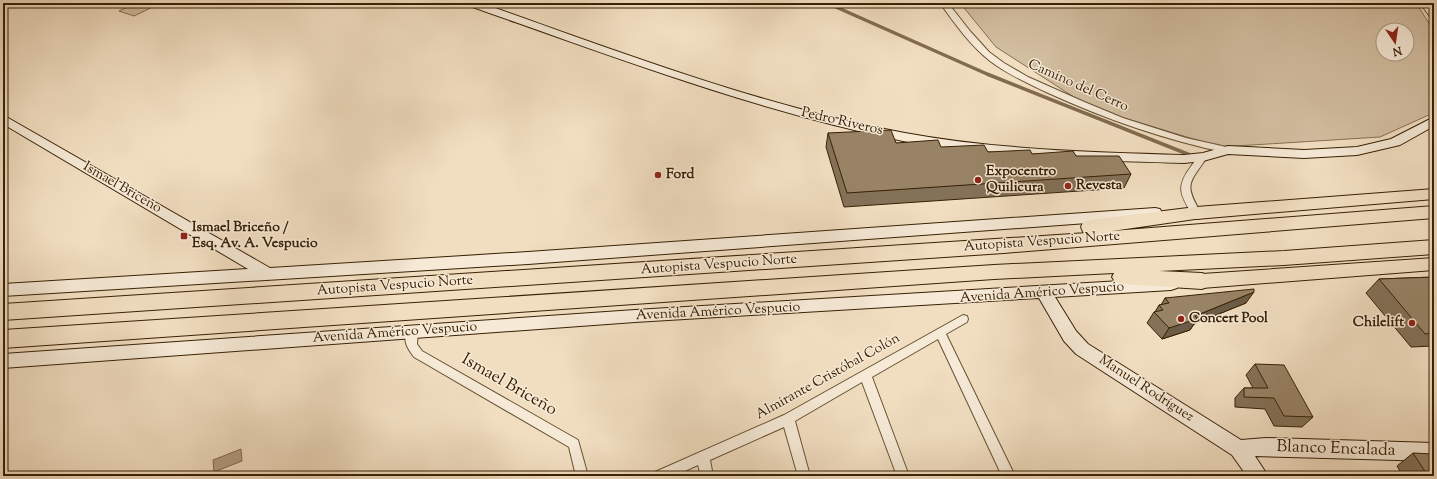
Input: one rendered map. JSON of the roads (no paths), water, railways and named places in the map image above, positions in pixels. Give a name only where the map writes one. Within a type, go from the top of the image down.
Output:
[{"type":"highway","name":"Autopista Vespucio Norte","points":[[3,312],[1004,246],[1434,212]]},
{"type":"highway","points":[[1004,246],[1046,235],[1091,227],[1196,213]]},
{"type":"highway","name":"Autopista Vespucio Norte","points":[[3,339],[994,272],[1284,258],[1434,247]]},
{"type":"highway","points":[[994,272],[1202,281]]},
{"type":"main road","name":"Pedro Riveros","points":[[470,3],[641,64],[734,94],[904,137],[959,145],[1019,150],[1172,158],[1203,157],[1228,150],[1304,154],[1357,152],[1395,142],[1434,122]]},
{"type":"main road","name":"Ismael Briceño","points":[[3,119],[270,275]]},
{"type":"main road","points":[[3,290],[270,275],[1131,215],[1196,213],[1434,194]]},
{"type":"main road","points":[[222,278],[234,268],[242,258]]},
{"type":"main road","name":"Avenida Américo Vespucio","points":[[3,361],[643,316],[1044,293],[1434,264]]},
{"type":"main road","name":"Manuel Rodríguez","points":[[1044,293],[1070,336],[1082,349],[1239,449],[1258,476]]},
{"type":"main road","name":"Blanco Encalada","points":[[1239,449],[1266,447],[1434,452]]},
{"type":"street","name":"Camino del Cerro","points":[[944,3],[970,37],[994,60],[1039,86],[1159,134],[1228,150]]},
{"type":"street","points":[[1424,3],[1434,16]]},
{"type":"street","points":[[1196,213],[1188,202],[1184,186],[1189,174],[1203,157]]},
{"type":"street","name":"Almirante Cristóbal Colón","points":[[660,476],[788,419],[963,319]]},
{"type":"street","name":"Ismael Briceño","points":[[412,332],[411,345],[418,354],[574,444],[582,476]]},
{"type":"street","points":[[940,332],[1009,476]]},
{"type":"street","points":[[865,374],[903,476]]},
{"type":"street","points":[[788,419],[804,476]]},
{"type":"street","points":[[703,457],[707,476]]},
{"type":"waterway","points":[[827,3],[987,74],[1190,155]]},
{"type":"place","name":"Ford","points":[[658,175]]},
{"type":"place","name":"Expocentro Quilicura","points":[[978,180]]},
{"type":"place","name":"Revesta","points":[[1068,186]]},
{"type":"place","name":"Ismael Briceño / Esq. Av. A. Vespucio","points":[[184,236]]},
{"type":"place","name":"Concert Pool","points":[[1181,319]]},
{"type":"place","name":"Chilelift","points":[[1412,323]]}]
